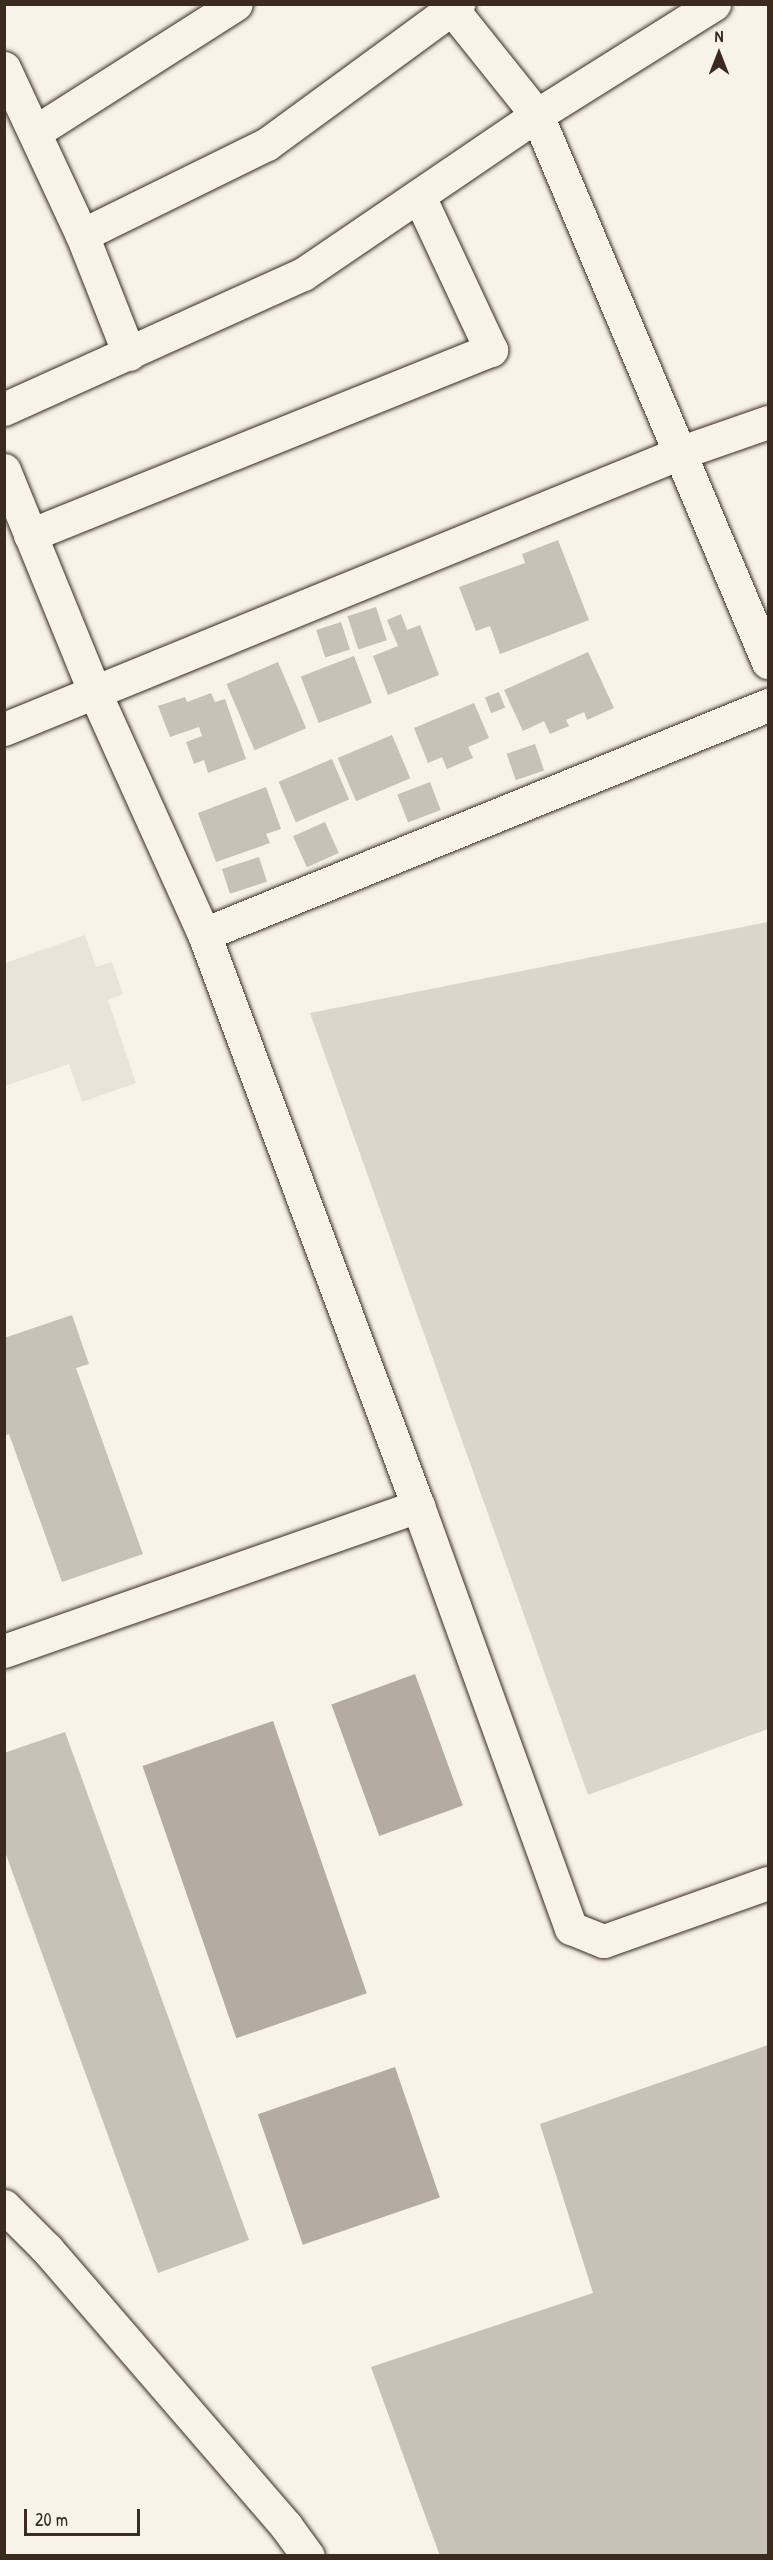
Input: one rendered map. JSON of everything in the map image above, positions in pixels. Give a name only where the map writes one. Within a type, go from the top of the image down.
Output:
[{"type":"street","points":[[34,132],[236,4]]},
{"type":"street","points":[[4,409],[303,274],[537,115],[714,4]]},
{"type":"street","points":[[82,235],[267,144],[453,6],[537,115],[682,452],[768,662]]},
{"type":"street","points":[[4,68],[82,235],[129,354]]},
{"type":"street","points":[[30,536],[491,350],[419,196]]},
{"type":"street","points":[[4,729],[682,452],[768,422]]},
{"type":"street","points":[[4,470],[95,693],[204,934],[418,1506],[571,1928],[604,1941],[768,1883]]},
{"type":"street","points":[[204,934],[768,705]]},
{"type":"street","points":[[4,1651],[418,1506]]},
{"type":"street","points":[[4,2205],[86,2294],[286,2526],[308,2556]]},
{"type":"shaded area","points":[[768,922],[768,1729],[588,1795],[310,1013]]},
{"type":"shaded area","points":[[85,935],[96,967],[112,962],[123,994],[108,1000],[136,1083],[82,1102],[69,1064],[5,1086],[5,963]]},
{"type":"shaded area","points":[[415,1674],[463,1806],[379,1836],[331,1704]]},
{"type":"shaded area","points":[[273,1721],[367,1993],[236,2038],[143,1766]]},
{"type":"shaded area","points":[[395,2067],[440,2197],[303,2245],[258,2114]]},
{"type":"building","points":[[558,540],[589,620],[500,654],[490,626],[476,631],[459,587],[525,563],[522,554]]},
{"type":"building","points":[[376,607],[387,640],[358,650],[347,616]]},
{"type":"building","points":[[401,614],[407,630],[420,625],[439,675],[388,695],[373,656],[398,646],[387,620]]},
{"type":"building","points":[[341,622],[350,650],[325,658],[316,630]]},
{"type":"building","points":[[588,652],[614,708],[587,720],[584,712],[566,720],[569,726],[550,734],[544,721],[523,731],[504,690]]},
{"type":"building","points":[[354,656],[372,703],[319,723],[301,676]]},
{"type":"building","points":[[278,662],[306,728],[255,750],[226,684]]},
{"type":"building","points":[[499,692],[505,708],[491,713],[485,697]]},
{"type":"building","points":[[211,693],[215,702],[225,699],[246,759],[208,773],[204,760],[194,764],[186,742],[202,736],[199,727],[170,737],[158,706],[185,697],[187,702]]},
{"type":"building","points":[[474,703],[489,738],[468,747],[473,758],[447,769],[442,757],[428,763],[414,728]]},
{"type":"building","points":[[392,735],[410,778],[356,801],[338,758]]},
{"type":"building","points":[[535,744],[544,770],[516,780],[507,754]]},
{"type":"building","points":[[332,759],[349,800],[296,822],[279,782]]},
{"type":"building","points":[[430,782],[441,810],[408,823],[397,795]]},
{"type":"building","points":[[266,787],[281,829],[266,834],[270,843],[216,862],[198,813]]},
{"type":"building","points":[[325,822],[339,853],[307,867],[293,836]]},
{"type":"building","points":[[259,857],[267,882],[230,894],[222,869]]},
{"type":"building","points":[[72,1315],[89,1364],[76,1368],[143,1554],[62,1582],[9,1434],[4,1436],[4,1338]]},
{"type":"building","points":[[65,1732],[249,2240],[158,2273],[4,1849],[4,1753]]},
{"type":"building","points":[[768,2045],[768,2556],[440,2556],[371,2367],[593,2293],[540,2124]]}]
